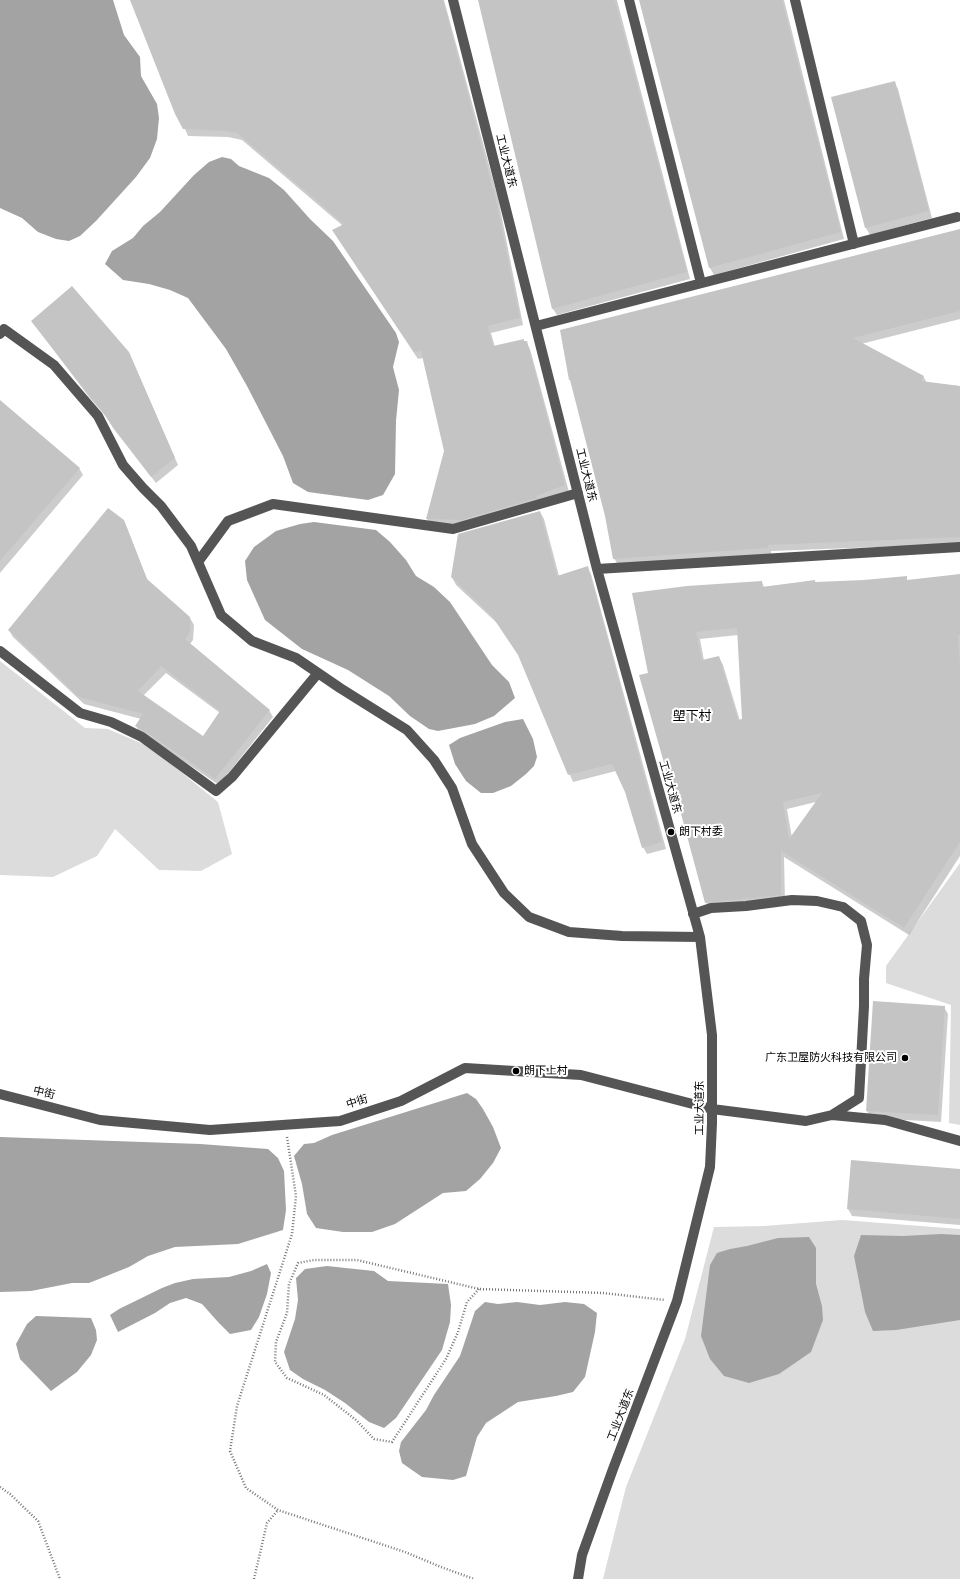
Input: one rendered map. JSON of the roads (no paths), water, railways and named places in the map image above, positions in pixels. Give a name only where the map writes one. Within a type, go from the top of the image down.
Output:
[{"type":"street","name":"工业大道东","points":[[453,0],[597,570],[700,937],[712,1034],[710,1167],[677,1301],[582,1555],[578,1579]]},
{"type":"street","points":[[629,0],[701,283]]},
{"type":"street","points":[[795,0],[854,244]]},
{"type":"street","points":[[536,326],[957,217]]},
{"type":"street","points":[[0,334],[4,329],[54,365],[98,416],[123,465],[143,488],[162,506],[191,546],[221,615],[252,641],[296,658],[407,730],[434,760],[452,788],[472,844],[504,893],[529,917],[569,932],[622,936],[700,937]]},
{"type":"street","points":[[198,562],[228,521],[273,504],[453,529],[578,493]]},
{"type":"street","points":[[597,570],[960,547]]},
{"type":"street","points":[[0,651],[80,713],[111,722],[142,737],[216,791],[232,776],[318,673]]},
{"type":"street","points":[[693,914],[711,908],[746,906],[792,900],[811,901],[843,907],[861,921],[867,945],[864,979],[859,1098],[832,1115]]},
{"type":"street","name":"中街","points":[[0,1094],[100,1120],[210,1130],[340,1120],[401,1101],[465,1068],[581,1075],[712,1109],[806,1121],[832,1115]]},
{"type":"street","points":[[832,1115],[885,1120],[960,1141]]},
{"type":"place","name":"朗下村委","points":[[671,832]]},
{"type":"place","name":"广东卫屋防火科技有限公司","points":[[905,1058]]},
{"type":"place","name":"朗下上村","points":[[516,1071]]},
{"type":"district","name":"塱下村","points":[[692,716]]}]
